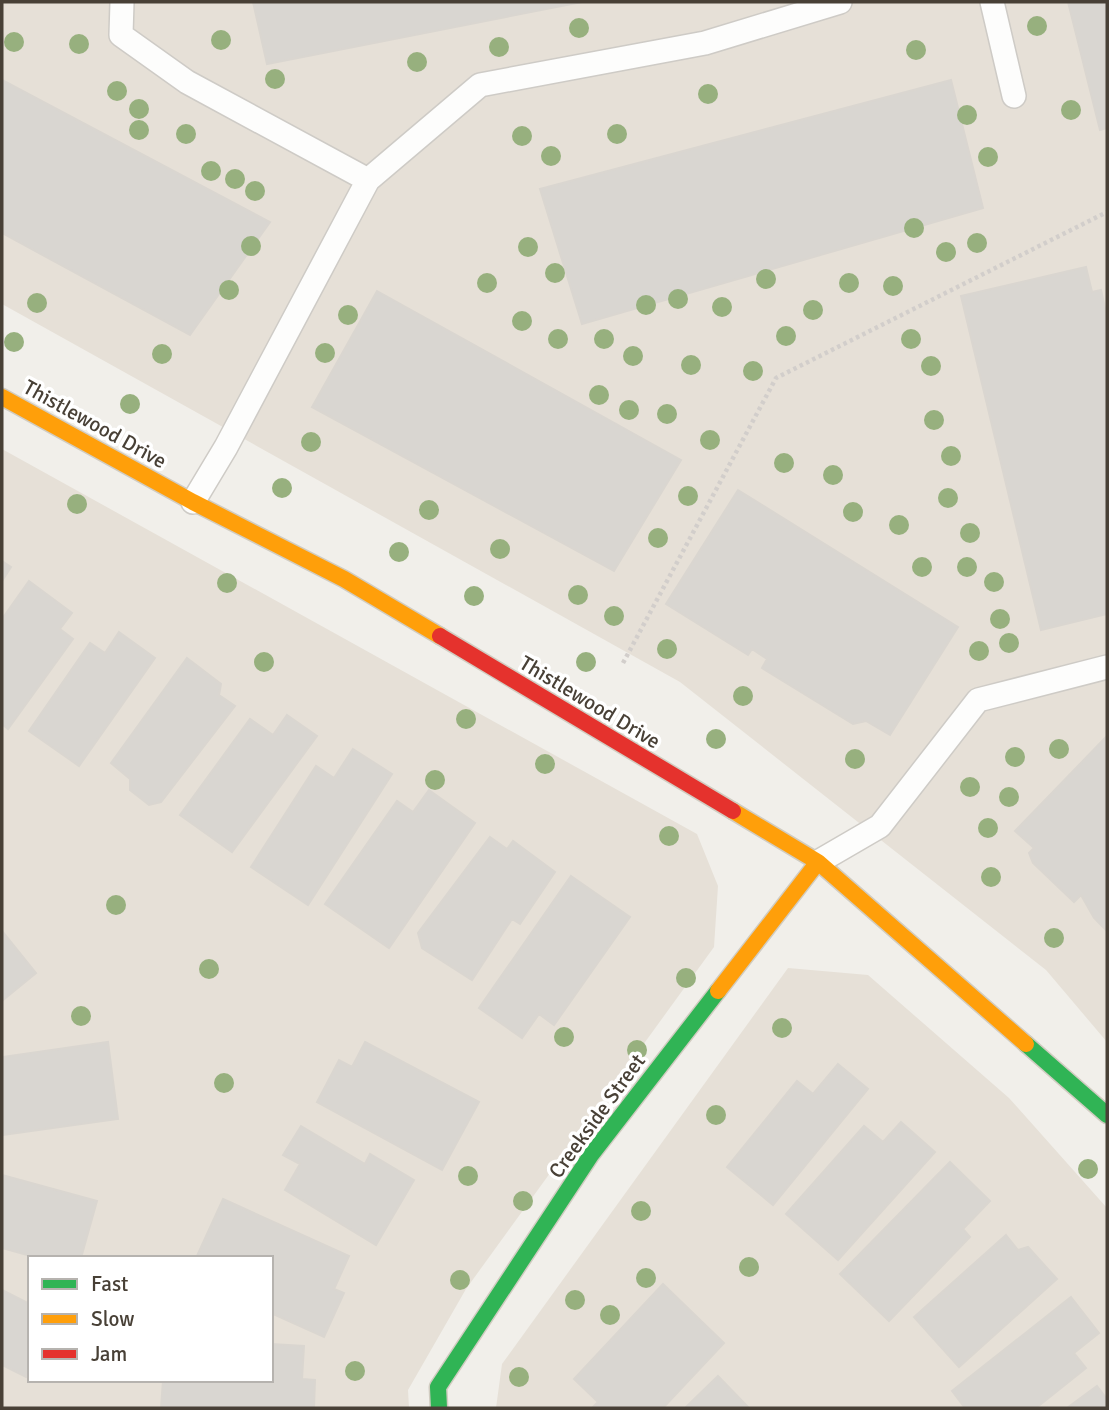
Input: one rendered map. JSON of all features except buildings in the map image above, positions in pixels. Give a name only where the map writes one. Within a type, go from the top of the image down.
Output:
[{"type":"street","name":"Thistlewood Drive","points":[[2,397],[193,502],[344,579],[818,862],[1107,1115]]},
{"type":"street","name":"Creekside Street","points":[[439,1408],[438,1387],[591,1155],[818,862]]},
{"type":"lane","points":[[122,2],[121,35],[132,43],[187,82],[368,180]]},
{"type":"lane","points":[[193,502],[226,447],[368,180],[480,85],[705,43],[840,2]]},
{"type":"lane","points":[[992,2],[1014,96]]},
{"type":"lane","points":[[818,862],[880,826],[978,700],[1107,667]]},
{"type":"path","points":[[623,663],[776,378],[1107,212]]},
{"type":"shaded area","points":[[2,2],[1107,2],[1107,1042],[1046,970],[680,682],[2,304]]},
{"type":"shaded area","points":[[2,449],[697,834],[718,886],[714,947],[466,1289],[408,1390],[409,1408],[2,1408]]},
{"type":"shaded area","points":[[788,968],[868,975],[1009,1098],[1107,1208],[1107,1408],[496,1408],[502,1364]]},
{"type":"traffic: fast","points":[[439,1408],[438,1387],[591,1155],[718,991]]},
{"type":"traffic: fast","points":[[1026,1044],[1107,1115]]},
{"type":"traffic: slow","points":[[2,397],[193,502],[344,579],[440,636]]},
{"type":"traffic: slow","points":[[733,811],[818,862],[1026,1044]]},
{"type":"traffic: slow","points":[[718,991],[818,862]]},
{"type":"traffic: jam","points":[[440,636],[733,811]]}]
